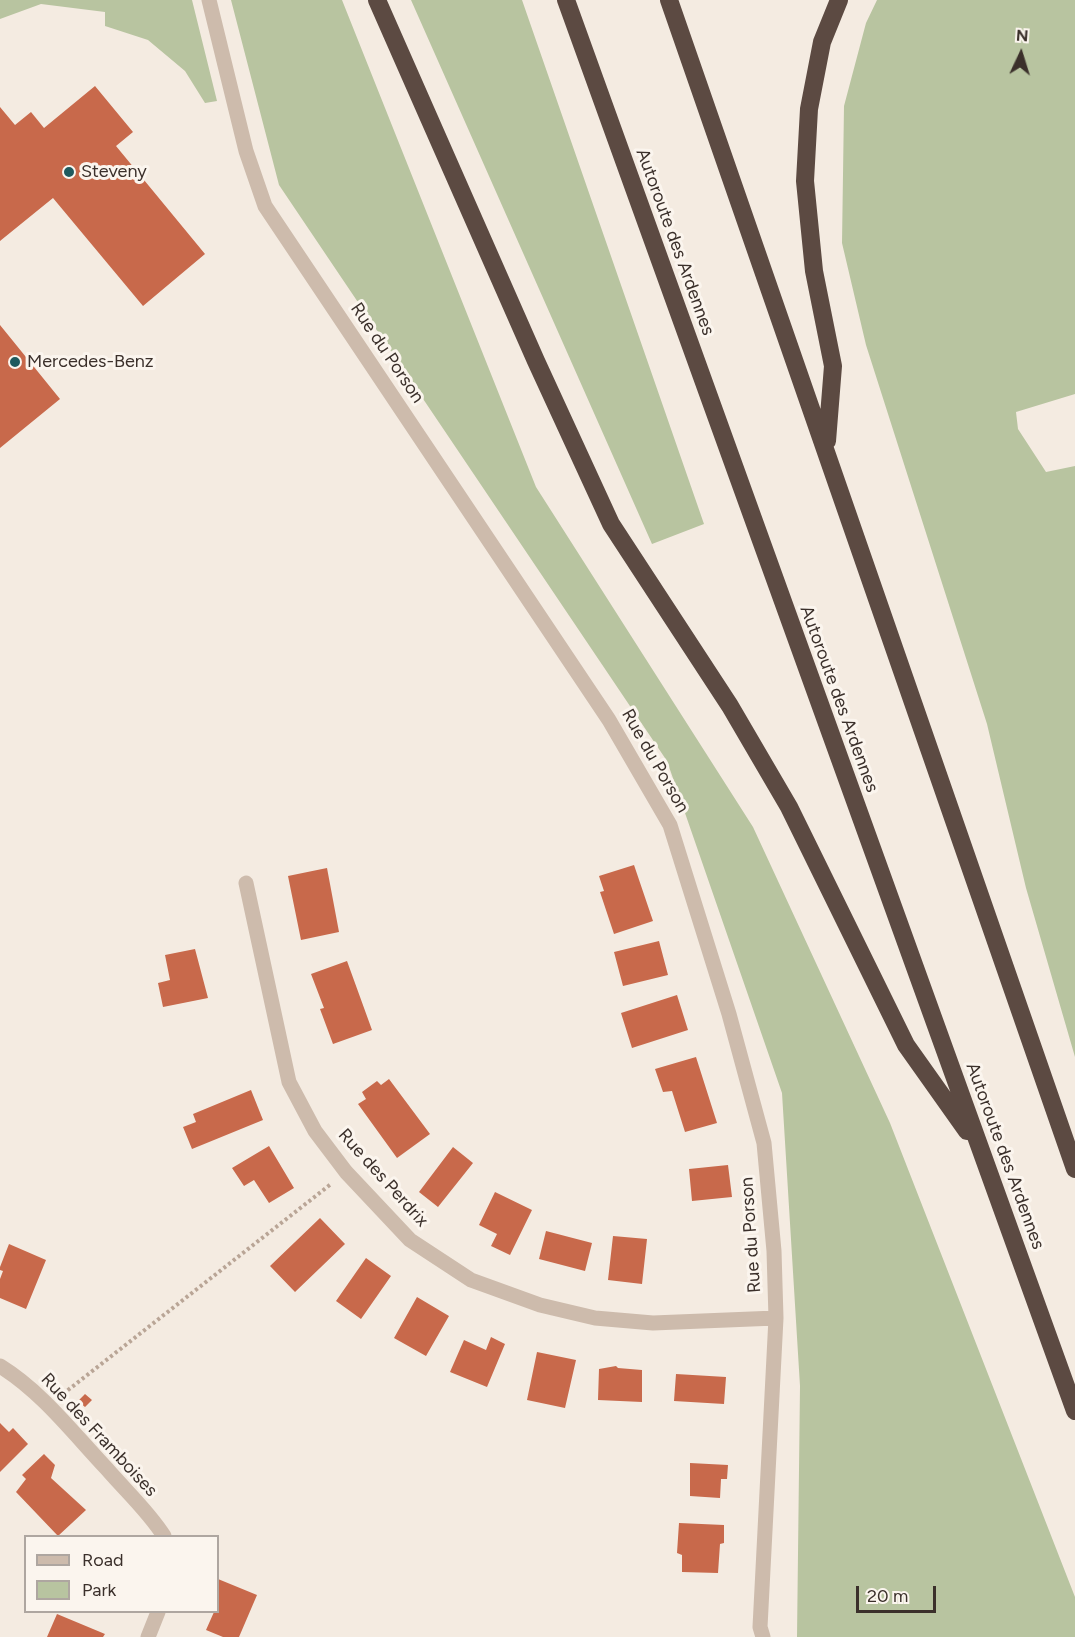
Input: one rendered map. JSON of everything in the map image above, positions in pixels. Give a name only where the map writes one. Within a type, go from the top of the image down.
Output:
[{"type":"highway","points":[[377,0],[531,350],[611,524],[730,706],[789,807],[906,1045],[980,1149]]},
{"type":"highway","name":"Autoroute des Ardennes","points":[[566,0],[1075,1411]]},
{"type":"highway","points":[[669,0],[1075,1169]]},
{"type":"highway","points":[[826,448],[833,366],[814,271],[805,181],[809,109],[822,42],[839,0]]},
{"type":"street","name":"Rue du Porson","points":[[209,0],[246,152],[265,206],[609,720],[670,825],[729,1014],[764,1143],[774,1251],[776,1318],[760,1627],[763,1637]]},
{"type":"street","name":"Rue des Perdrix","points":[[246,883],[289,1082],[315,1131],[346,1172],[410,1240],[471,1280],[540,1305],[595,1318],[652,1323],[776,1318]]},
{"type":"street","name":"Rue des Framboises","points":[[0,1366],[20,1379],[48,1406],[140,1506],[163,1535]]},
{"type":"street","points":[[148,1637],[157,1613]]},
{"type":"path","points":[[48,1406],[346,1172]]},
{"type":"green space","points":[[0,0],[192,0],[217,101],[205,103],[185,71],[148,40],[105,26],[105,12],[41,4],[0,19]]},
{"type":"green space","points":[[231,0],[342,0],[536,487],[753,827],[890,1123],[1075,1597],[1075,1637],[797,1637],[800,1386],[782,1093],[667,761],[279,185]]},
{"type":"green space","points":[[411,0],[522,0],[704,524],[652,544]]},
{"type":"green space","points":[[877,0],[1075,0],[1075,394],[1016,412],[1018,429],[1046,472],[1075,466],[1075,1057],[1026,888],[987,724],[866,345],[842,243],[844,106],[866,23]]},
{"type":"building","name":"Steveny","points":[[95,86],[133,132],[116,146],[205,254],[143,306],[53,198],[0,241],[0,107],[15,125],[31,112],[44,128]]},
{"type":"building","name":"Mercedes-Benz","points":[[0,325],[60,399],[0,448]]},
{"type":"building","points":[[634,865],[653,921],[614,934],[600,892],[604,891],[599,876]]},
{"type":"building","points":[[327,868],[339,932],[301,940],[288,876]]},
{"type":"building","points":[[659,941],[668,975],[623,986],[614,952]]},
{"type":"building","points":[[195,949],[208,998],[163,1007],[158,983],[170,980],[165,955]]},
{"type":"building","points":[[347,961],[372,1030],[333,1044],[320,1009],[324,1008],[311,974]]},
{"type":"building","points":[[677,995],[688,1030],[632,1048],[621,1013]]},
{"type":"building","points":[[696,1057],[717,1123],[685,1132],[672,1091],[663,1092],[655,1069]]},
{"type":"building","points":[[389,1079],[430,1134],[397,1158],[358,1104],[366,1099],[362,1092],[377,1081],[381,1085]]},
{"type":"building","points":[[251,1090],[263,1120],[192,1149],[183,1127],[196,1122],[193,1114]]},
{"type":"building","points":[[269,1146],[294,1188],[269,1203],[254,1180],[244,1186],[232,1168]]},
{"type":"building","points":[[453,1147],[473,1163],[438,1207],[419,1192]]},
{"type":"building","points":[[728,1165],[732,1197],[692,1201],[689,1169]]},
{"type":"building","points":[[495,1192],[532,1210],[510,1255],[491,1246],[497,1234],[479,1225]]},
{"type":"building","points":[[320,1218],[345,1244],[295,1292],[270,1266]]},
{"type":"building","points":[[546,1231],[592,1243],[585,1271],[539,1259]]},
{"type":"building","points":[[613,1236],[647,1239],[642,1284],[608,1280]]},
{"type":"building","points":[[9,1244],[46,1260],[26,1309],[0,1298],[0,1279],[3,1271],[0,1267]]},
{"type":"building","points":[[366,1258],[391,1276],[361,1319],[336,1301]]},
{"type":"building","points":[[417,1297],[449,1316],[426,1356],[394,1338]]},
{"type":"building","points":[[491,1337],[505,1344],[487,1387],[450,1372],[464,1340],[486,1350]]},
{"type":"building","points":[[537,1352],[576,1360],[565,1408],[527,1400]]},
{"type":"building","points":[[616,1366],[642,1370],[642,1402],[598,1400],[599,1369]]},
{"type":"building","points":[[676,1374],[726,1377],[724,1404],[674,1401]]},
{"type":"building","points":[[85,1394],[92,1400],[85,1407],[78,1401]]},
{"type":"building","points":[[0,1423],[9,1432],[13,1428],[28,1444],[0,1472]]},
{"type":"building","points":[[44,1454],[55,1465],[51,1478],[86,1510],[57,1535],[16,1492],[26,1479],[22,1475]]},
{"type":"building","points":[[690,1463],[728,1465],[727,1479],[721,1479],[720,1498],[690,1496]]},
{"type":"building","points":[[679,1523],[724,1525],[724,1543],[720,1544],[718,1573],[682,1572],[682,1555],[677,1553]]},
{"type":"building","points":[[219,1579],[257,1595],[239,1637],[223,1637],[206,1630],[214,1613],[219,1613]]},
{"type":"building","points":[[57,1614],[105,1634],[103,1637],[47,1637]]},
{"type":"place","name":"Steveny","points":[[69,172]]},
{"type":"place","name":"Mercedes-Benz","points":[[15,362]]}]
